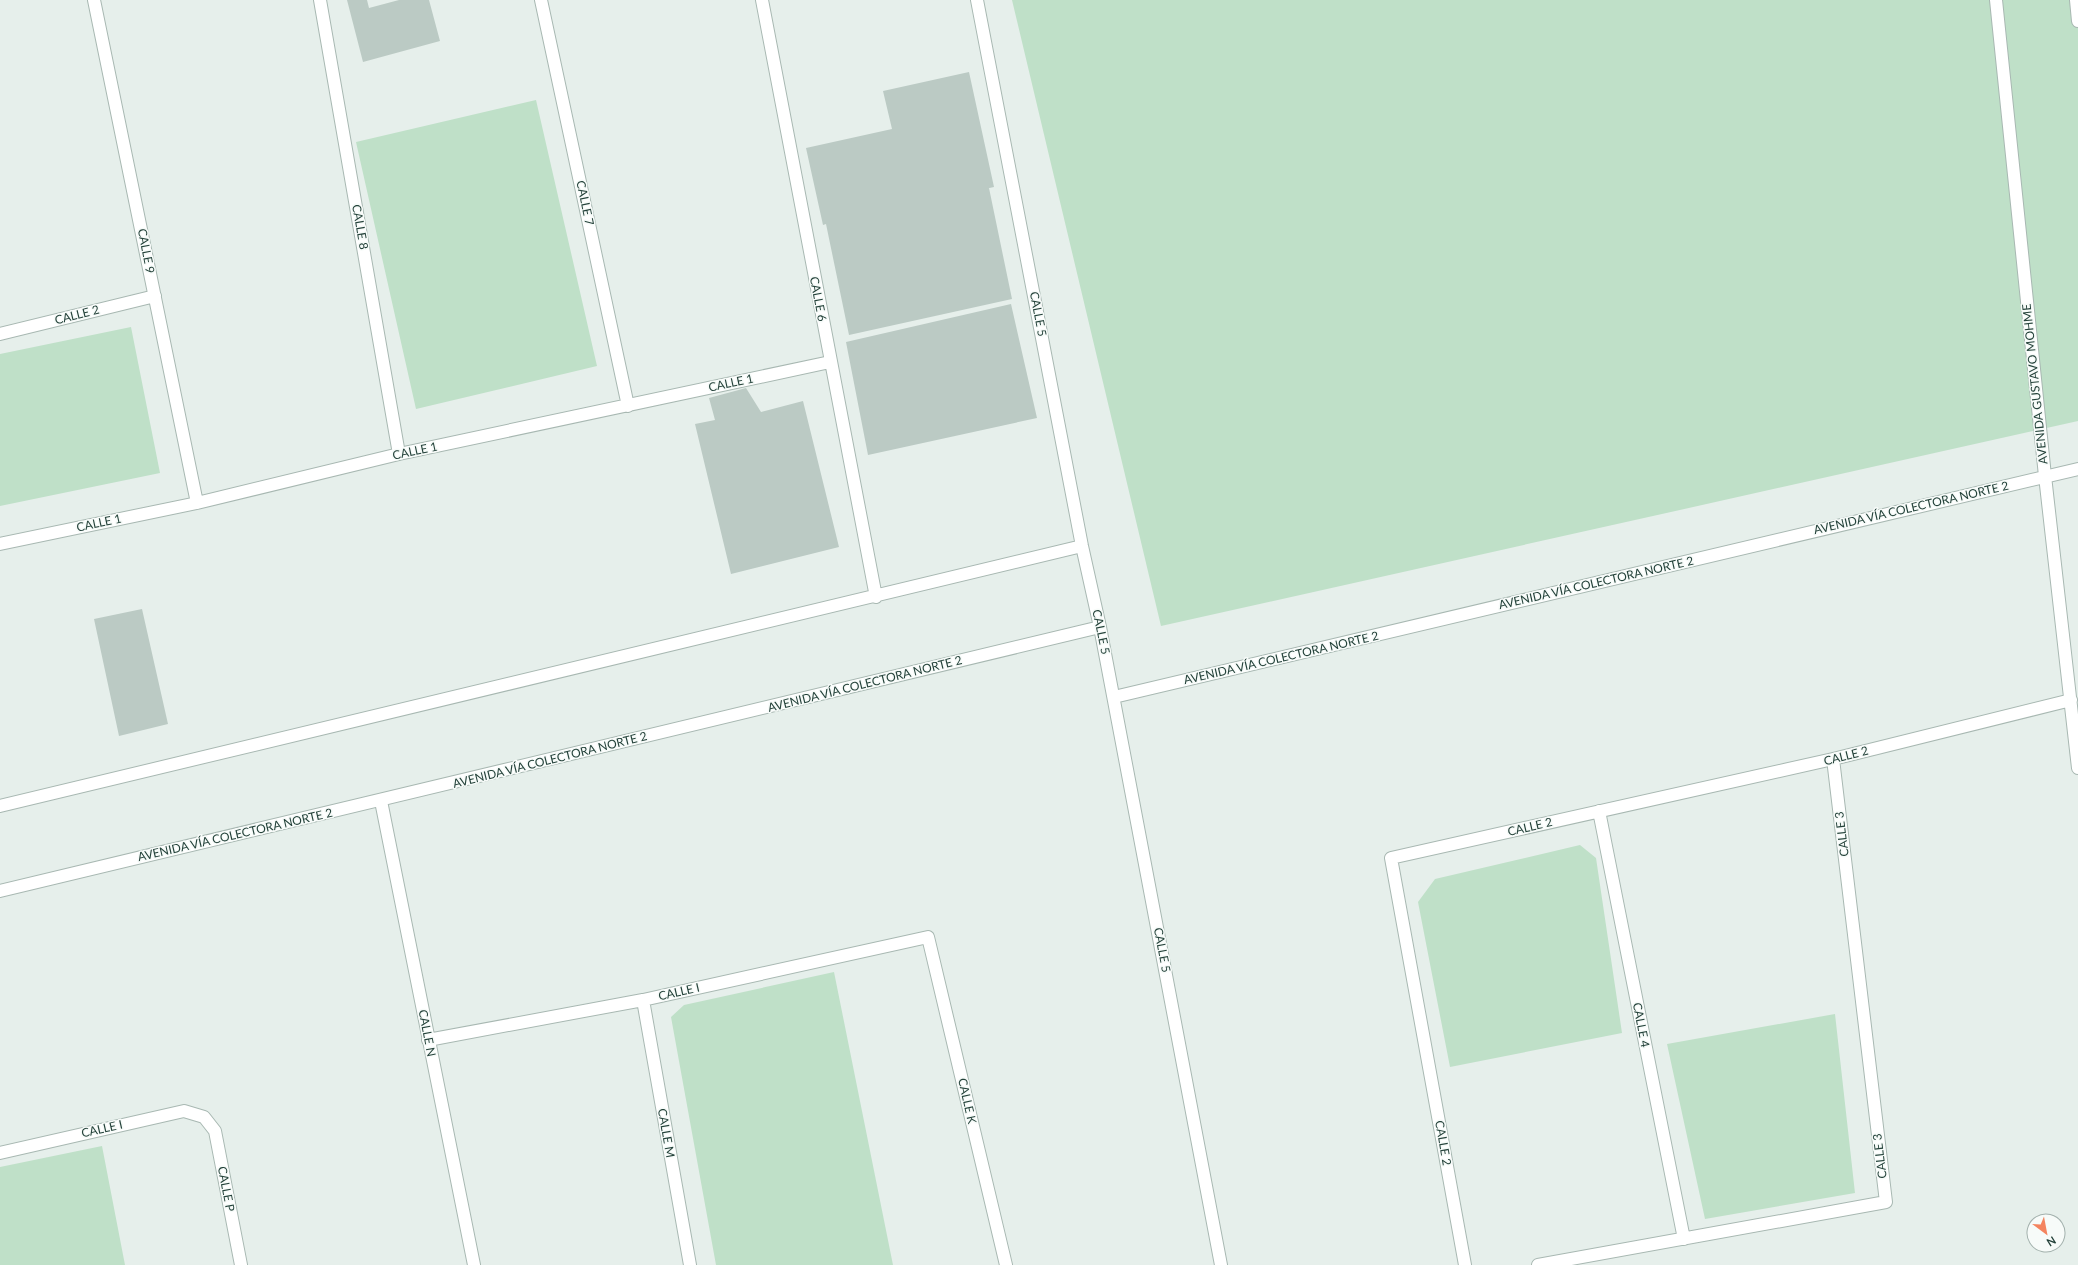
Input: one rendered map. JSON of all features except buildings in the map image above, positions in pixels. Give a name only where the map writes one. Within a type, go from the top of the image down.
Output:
[{"type":"street","name":"CALLE 9","points":[[94,0],[197,503]]},
{"type":"street","name":"CALLE 8","points":[[320,0],[399,454]]},
{"type":"street","name":"CALLE 7","points":[[541,0],[628,406]]},
{"type":"street","name":"CALLE 6","points":[[762,0],[876,597]]},
{"type":"street","name":"CALLE 5","points":[[977,0],[1082,546],[1114,697],[1221,1265]]},
{"type":"street","name":"AVENIDA GUSTAVO MOHME","points":[[1996,0],[2045,476],[2078,768]]},
{"type":"street","points":[[2076,0],[2078,21]]},
{"type":"street","name":"CALLE 2","points":[[0,334],[155,296]]},
{"type":"street","name":"CALLE 1","points":[[0,544],[197,503],[399,454],[830,362]]},
{"type":"street","name":"AVENIDA VÍA COLECTORA NORTE 2","points":[[1114,697],[2078,469]]},
{"type":"street","points":[[0,806],[876,597],[1082,546]]},
{"type":"street","name":"AVENIDA VÍA COLECTORA NORTE 2","points":[[0,892],[1100,627]]},
{"type":"street","name":"CALLE 2","points":[[1465,1265],[1391,858],[1833,759],[2071,700]]},
{"type":"street","name":"CALLE 3","points":[[1538,1265],[1886,1202],[1833,759]]},
{"type":"street","name":"CALLE N","points":[[381,801],[474,1265]]},
{"type":"street","name":"CALLE 4","points":[[1599,811],[1684,1238]]},
{"type":"street","name":"CALLE I","points":[[428,1040],[643,1000],[928,937]]},
{"type":"street","name":"CALLE K","points":[[928,937],[1006,1265]]},
{"type":"street","name":"CALLE M","points":[[643,1000],[690,1265]]},
{"type":"street","name":"CALLE I","points":[[0,1153],[184,1111],[204,1118]]},
{"type":"street","name":"CALLE P","points":[[204,1118],[215,1131],[241,1265]]},
{"type":"green space","points":[[1012,0],[2078,0],[2078,421],[1161,626]]},
{"type":"green space","points":[[536,100],[597,366],[416,409],[356,142]]},
{"type":"green space","points":[[131,327],[160,473],[0,506],[0,354]]},
{"type":"green space","points":[[1580,845],[1596,858],[1622,1033],[1450,1067],[1418,902],[1435,879]]},
{"type":"green space","points":[[834,972],[893,1265],[716,1265],[671,1017],[684,1005]]},
{"type":"green space","points":[[1835,1014],[1855,1193],[1705,1219],[1667,1044]]},
{"type":"green space","points":[[102,1146],[125,1265],[0,1265],[0,1167]]}]
